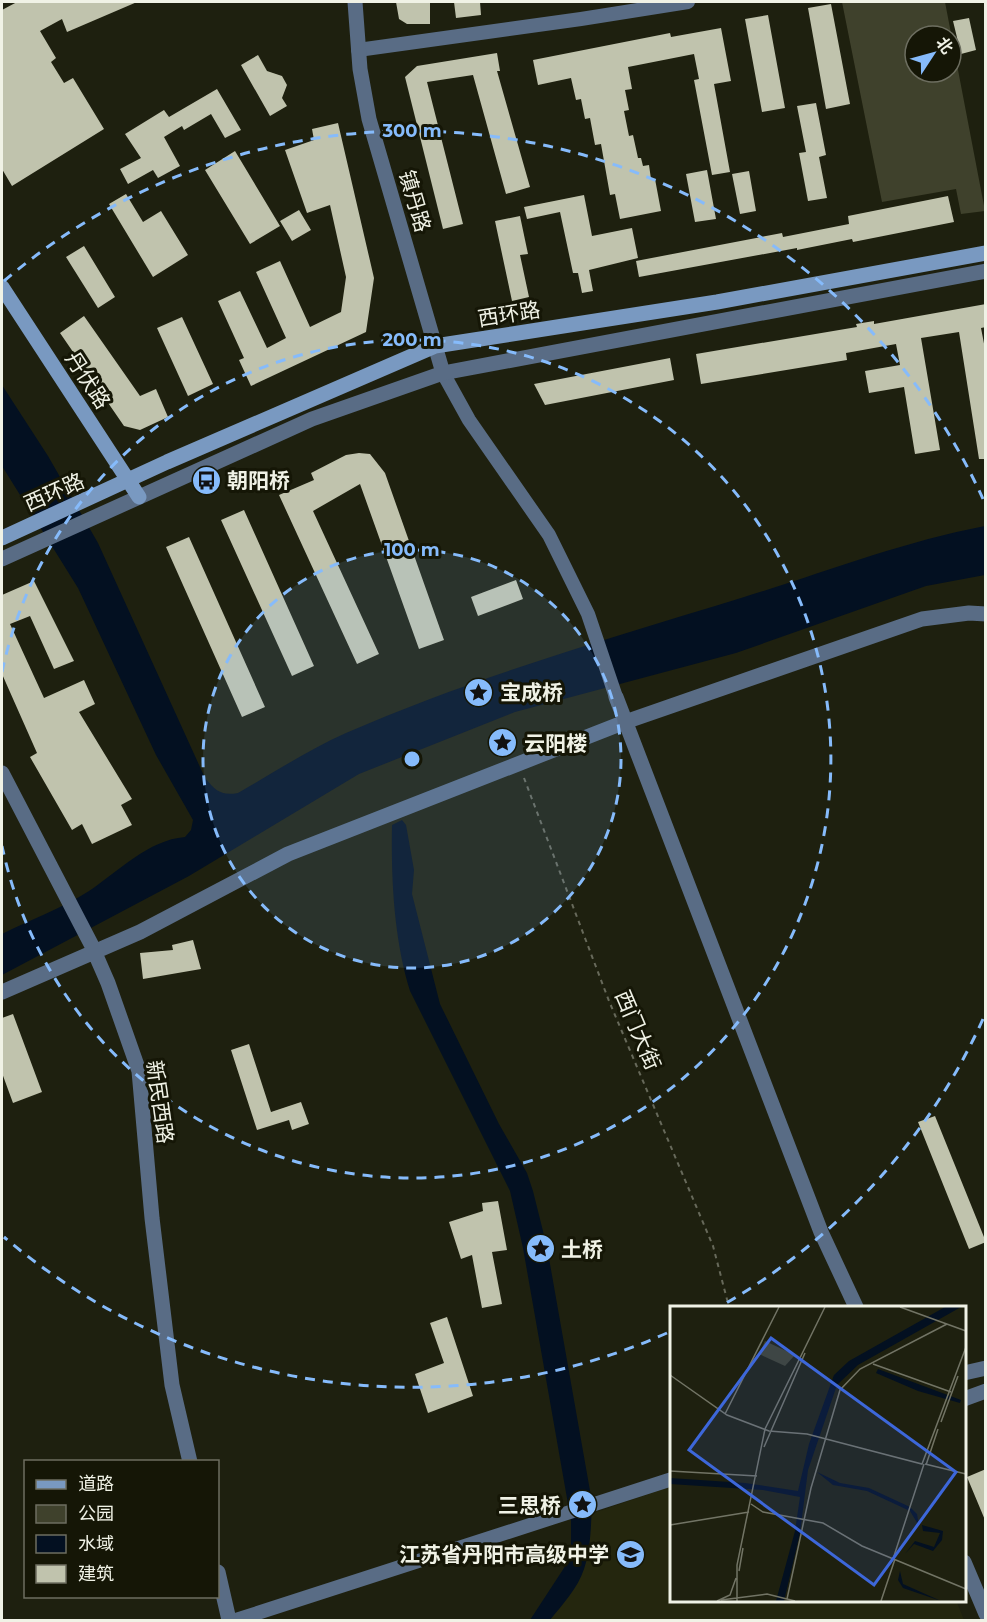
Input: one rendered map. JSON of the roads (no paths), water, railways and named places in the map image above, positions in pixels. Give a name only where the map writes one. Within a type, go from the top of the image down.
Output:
[{"type":"main road","name":"西环路","points":[[8,535],[435,346],[717,302],[986,253]]},
{"type":"main road","name":"丹伏路","points":[[2,286],[139,497]]},
{"type":"street","name":"镇丹路","points":[[355,2],[358,50],[369,119],[443,373]]},
{"type":"street","points":[[358,50],[581,20],[688,2]]},
{"type":"street","name":"西环路","points":[[2,559],[200,467],[312,419],[443,373],[986,271]]},
{"type":"street","points":[[443,373],[469,420],[549,535],[588,614],[625,722],[821,1232],[856,1306]]},
{"type":"street","points":[[2,992],[93,947],[140,932],[288,854],[625,722],[922,619],[969,613],[986,614]]},
{"type":"street","name":"新民西路","points":[[2,773],[93,947],[139,1071],[152,1218],[172,1385],[190,1460]]},
{"type":"street","points":[[966,1373],[986,1368]]},
{"type":"street","points":[[966,1398],[986,1391]]},
{"type":"street","points":[[236,1620],[670,1480]]},
{"type":"street","points":[[966,1567],[986,1614]]},
{"type":"street","points":[[219,1576],[229,1620]]},
{"type":"water","points":[[2,385],[48,456],[98,543],[205,778],[223,793],[238,793],[304,754],[346,733],[492,676],[923,540],[985,526],[985,575],[926,586],[736,653],[515,712],[359,774],[189,876],[2,975],[2,934],[79,897],[146,850],[171,839],[185,837],[191,830],[193,820],[156,755],[78,588],[2,466]]},
{"type":"water","points":[[402,820],[406,825],[414,870],[412,894],[440,1004],[499,1124],[527,1173],[547,1247],[592,1502],[589,1544],[584,1569],[574,1590],[550,1620],[530,1620],[564,1568],[571,1552],[571,1521],[523,1248],[510,1191],[410,991],[400,951],[392,867],[392,825]]},
{"type":"place","name":"朝阳桥","points":[[206,480]]},
{"type":"place","name":"宝成桥","points":[[479,692]]},
{"type":"place","name":"云阳楼","points":[[503,743]]},
{"type":"place","name":"土桥","points":[[540,1249]]},
{"type":"place","name":"三思桥","points":[[582,1505]]},
{"type":"place","name":"江苏省丹阳市高级中学","points":[[630,1554]]}]
